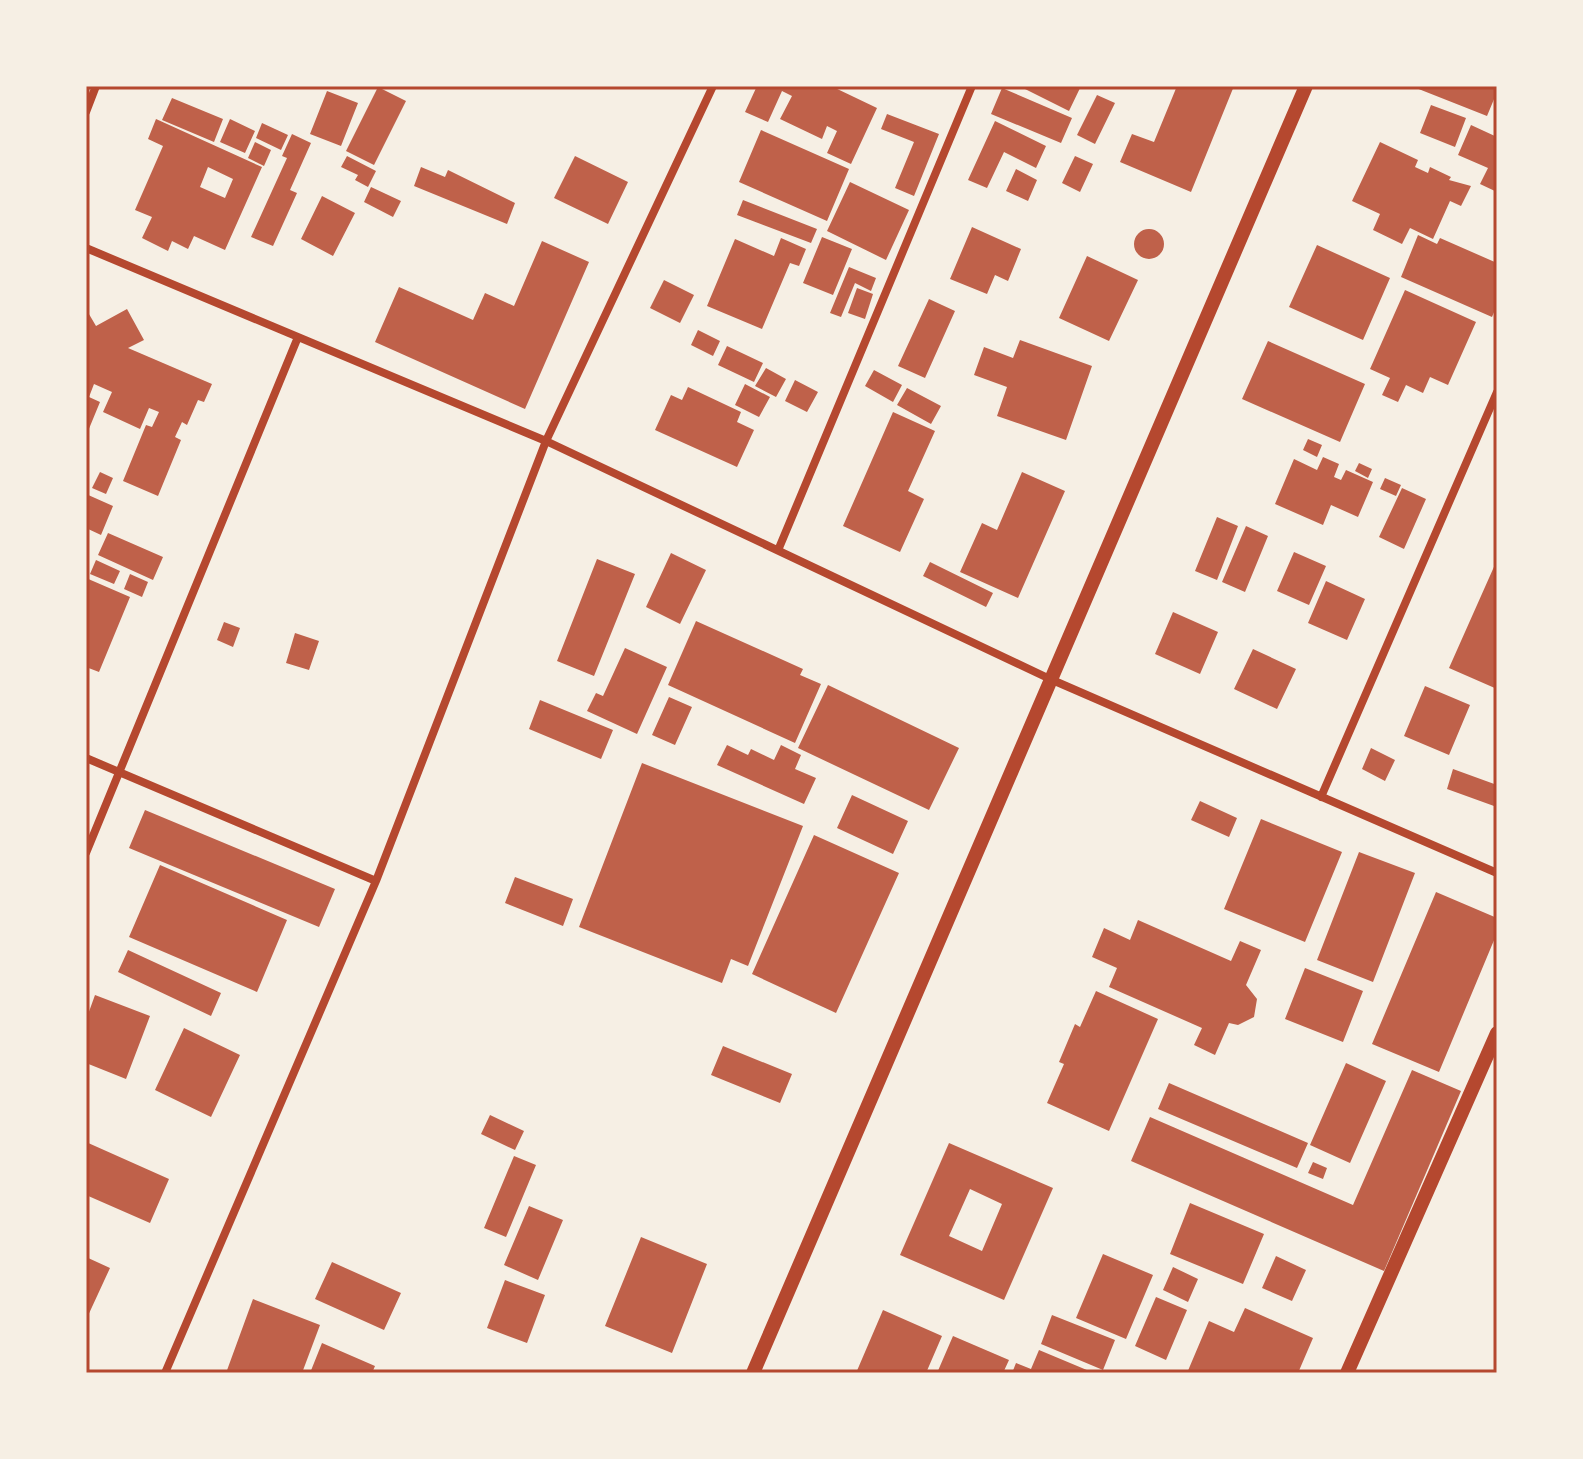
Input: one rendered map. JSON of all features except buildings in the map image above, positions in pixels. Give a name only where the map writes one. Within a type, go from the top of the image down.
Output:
[{"type":"street","points":[[86,112],[96,86]]},
{"type":"street","points":[[165,1373],[376,881],[546,441],[713,86]]},
{"type":"street","points":[[779,548],[972,86]]},
{"type":"street","points":[[753,1373],[1306,86]]},
{"type":"street","points":[[86,248],[546,441],[779,548],[1050,679],[1497,873]]},
{"type":"street","points":[[86,853],[298,337]]},
{"type":"street","points":[[1321,797],[1497,392]]},
{"type":"street","points":[[86,758],[376,881]]},
{"type":"street","points":[[1347,1373],[1497,1033]]}]
